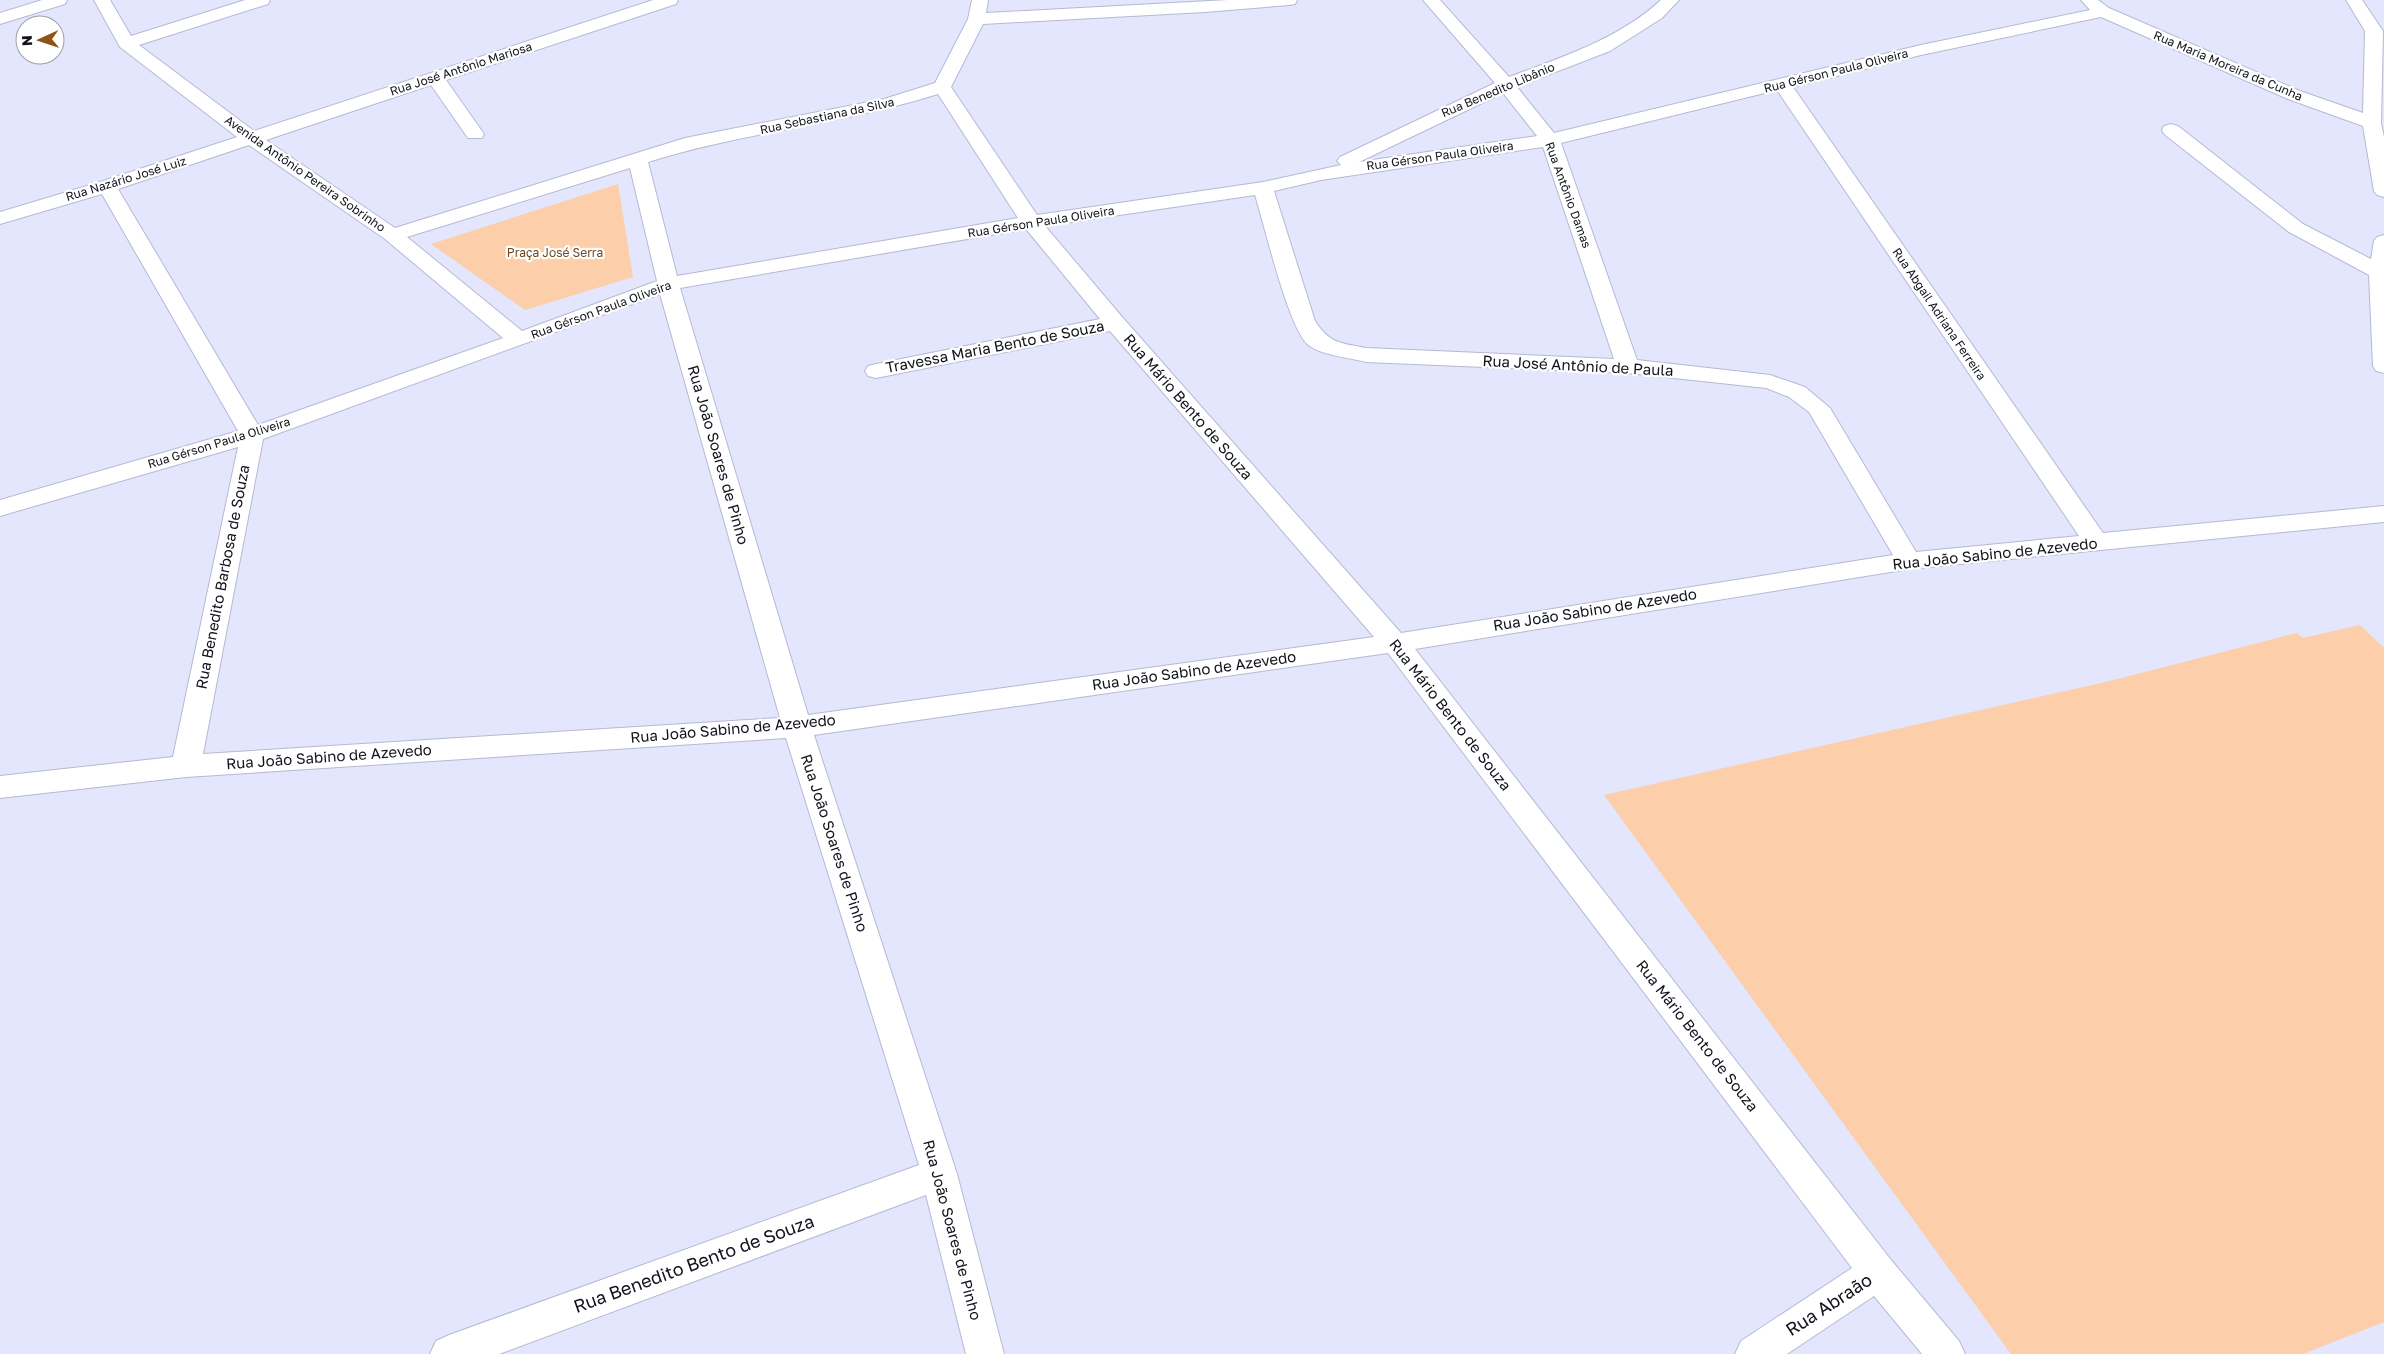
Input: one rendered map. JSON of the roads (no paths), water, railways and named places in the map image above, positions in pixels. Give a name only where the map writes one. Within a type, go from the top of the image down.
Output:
[{"type":"street","points":[[0,19],[58,0]]},
{"type":"street","name":"Avenida Antônio Pereira Sobrinho","points":[[102,0],[126,43],[252,139],[392,234],[519,340]]},
{"type":"street","points":[[126,43],[262,0]]},
{"type":"street","name":"Rua José Antônio Mariosa","points":[[252,139],[670,0]]},
{"type":"street","points":[[942,87],[977,19],[980,0]]},
{"type":"street","points":[[977,19],[1205,7],[1289,0]]},
{"type":"street","name":"Rua Antônio Damas","points":[[1431,0],[1506,85],[1550,140],[1628,366]]},
{"type":"street","name":"Rua Benedito Libânio","points":[[1321,174],[1506,85],[1604,47],[1656,14],[1671,0]]},
{"type":"street","points":[[2354,0],[2374,31],[2372,123],[2384,190]]},
{"type":"street","name":"Rua Maria Moreira da Cunha","points":[[2095,6],[2294,95],[2372,123]]},
{"type":"street","name":"Rua Gérson Paula Oliveira","points":[[0,508],[252,435],[519,340],[668,284],[1031,222],[1263,188],[1321,174],[1550,140],[2095,6]]},
{"type":"street","points":[[435,78],[475,134]]},
{"type":"street","name":"Rua Abgail Adriana Ferreira","points":[[1782,84],[2097,543]]},
{"type":"street","name":"Rua Sebastiana da Silva","points":[[637,158],[692,142],[888,104],[942,87]]},
{"type":"street","name":"Rua Mário Bento de Souza","points":[[942,87],[1031,222],[1115,323],[1394,643],[1878,1272],[1946,1354]]},
{"type":"street","points":[[2171,130],[2296,228],[2380,272]]},
{"type":"street","name":"Rua Nazário José Luiz","points":[[0,218],[252,139]]},
{"type":"street","points":[[392,234],[637,158]]},
{"type":"street","name":"Rua João Soares de Pinho","points":[[637,158],[668,284],[797,727],[940,1174],[985,1354]]},
{"type":"street","points":[[107,186],[252,435]]},
{"type":"street","name":"Rua José Antônio de Paula","points":[[1263,188],[1304,322],[1316,340],[1334,348],[1366,355],[1628,366],[1770,382],[1797,392],[1818,408],[1909,562]]},
{"type":"street","points":[[2384,241],[2380,272],[2384,366]]},
{"type":"street","name":"Travessa Maria Bento de Souza","points":[[876,371],[1115,323]]},
{"type":"street","name":"Rua Benedito Barbosa de Souza","points":[[186,766],[252,435]]},
{"type":"street","name":"Rua João Sabino de Azevedo","points":[[0,787],[186,766],[797,727],[1394,643],[1909,562],[2384,514]]},
{"type":"street","name":"Rua Benedito Bento de Souza","points":[[449,1354],[940,1174]]},
{"type":"street","name":"Rua Abraão","points":[[1754,1354],[1878,1272]]},
{"type":"park label","name":"Praça José Serra","points":[[555,253]]}]
